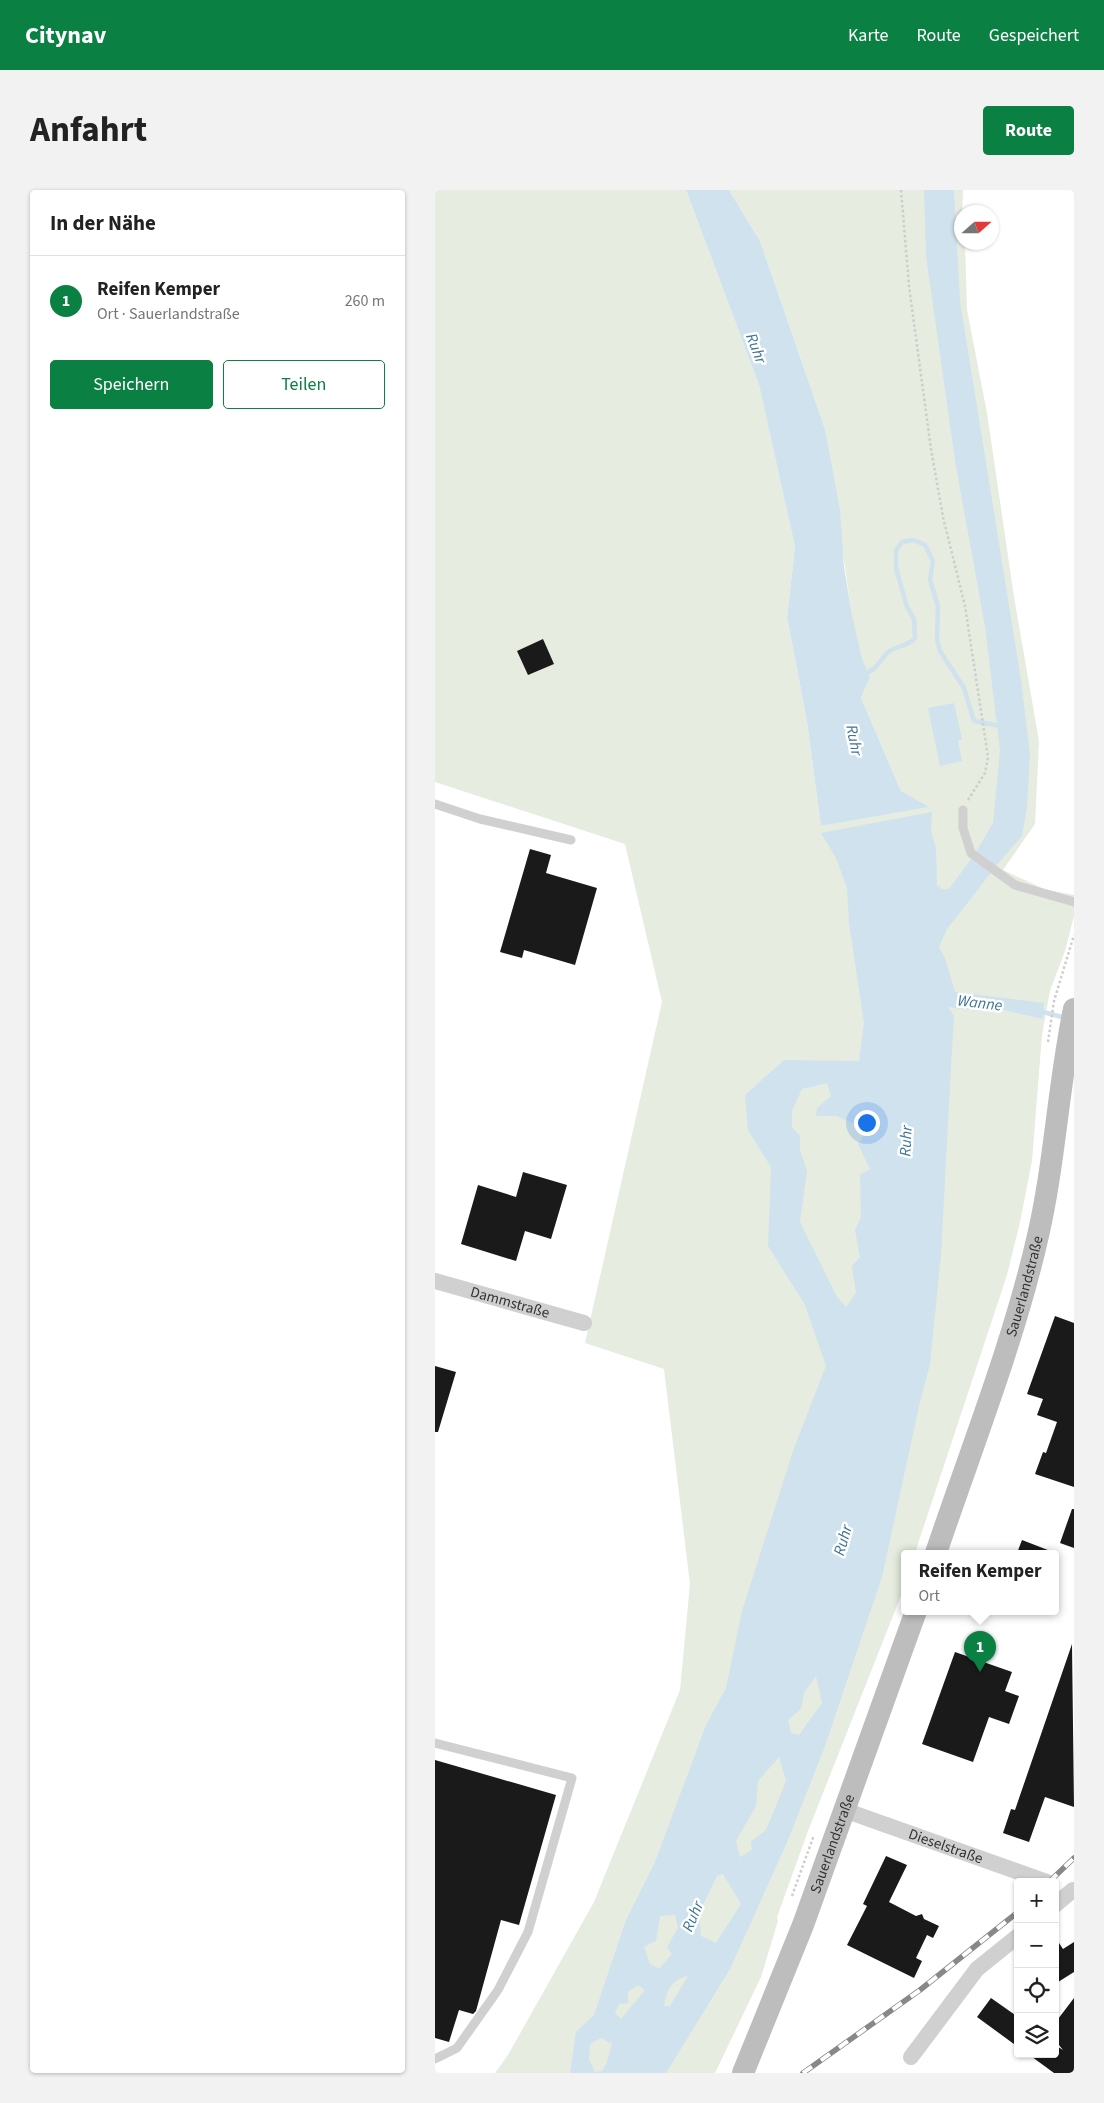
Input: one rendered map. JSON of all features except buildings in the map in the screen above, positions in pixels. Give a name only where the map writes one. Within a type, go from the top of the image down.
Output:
[{"type":"street","name":"Sauerlandstraße","points":[[937,1550],[1011,1332],[1037,1242],[1051,1174],[1059,1029],[1064,1005]]},
{"type":"street","name":"Dammstraße","points":[[435,1281],[584,1323]]},
{"type":"street","name":"Sauerlandstraße","points":[[743,2073],[803,1925],[915,1615]]},
{"type":"street","name":"Dieselstraße","points":[[844,1810],[1036,1878]]},
{"type":"street","points":[[1059,1885],[1074,1890]]},
{"type":"street","points":[[1059,1902],[1074,1890]]},
{"type":"street","points":[[911,2057],[977,1969],[1014,1939]]},
{"type":"lane","points":[[435,804],[480,819],[571,840]]},
{"type":"lane","points":[[963,810],[963,828],[971,853],[999,874],[1024,889],[1074,902]]},
{"type":"lane","points":[[435,1743],[572,1778],[528,1932],[498,1990],[457,2048],[435,2059]]},
{"type":"path","points":[[901,190],[909,286],[931,449],[943,517],[965,606],[988,756],[985,773],[963,810]]},
{"type":"path","points":[[1059,1029],[1074,935]]},
{"type":"shaded area","points":[[435,190],[686,190],[759,385],[795,547],[787,617],[807,722],[821,826],[928,807],[901,791],[861,698],[870,677],[861,659],[852,616],[825,429],[760,241],[729,190],[963,190],[962,205],[954,205],[954,250],[965,250],[967,310],[987,413],[1014,597],[1039,741],[1035,824],[1003,870],[1044,889],[1074,895],[1074,916],[1065,951],[1050,991],[1042,1035],[1032,1161],[1007,1275],[916,1550],[901,1550],[900,1598],[808,1831],[777,1917],[778,1921],[761,1977],[715,2073],[495,2073],[508,2055],[594,1902],[680,1690],[690,1584],[664,1369],[585,1343],[662,1002],[625,844],[435,782]]},
{"type":"water","name":"Ruhr","points":[[686,190],[729,190],[760,241],[825,429],[840,510],[844,567],[852,615],[862,659],[870,677],[861,698],[901,791],[929,807],[821,826],[807,722],[787,617],[795,547],[759,385]]},
{"type":"water","points":[[924,190],[954,190],[954,250],[957,250],[960,301],[1021,680],[1030,753],[1027,808],[1022,836],[993,869],[975,854],[993,823],[1000,751],[985,626],[956,467],[926,256]]},
{"type":"water","points":[[954,703],[962,739],[958,741],[962,761],[940,766],[928,708]]},
{"type":"water","name":"Ruhr","points":[[932,812],[931,831],[936,848],[937,885],[942,889],[949,889],[974,855],[993,870],[947,929],[939,947],[945,958],[955,992],[1044,1003],[1043,1019],[1000,1009],[980,1011],[948,1007],[954,1016],[941,1255],[930,1364],[882,1577],[825,1746],[788,1840],[730,1969],[666,2073],[570,2073],[576,2032],[594,2015],[626,1920],[655,1862],[706,1725],[726,1688],[742,1611],[794,1448],[826,1366],[805,1305],[768,1246],[771,1167],[748,1130],[745,1095],[784,1060],[859,1061],[864,1023],[849,923],[847,888],[836,858],[821,833]],"holes":[[[827,1083],[831,1096],[817,1108],[816,1116],[837,1116],[867,1130],[858,1144],[870,1169],[860,1175],[861,1217],[855,1230],[860,1257],[852,1266],[856,1293],[846,1307],[837,1297],[800,1222],[807,1171],[800,1150],[800,1136],[792,1127],[792,1111],[802,1089]],[[816,1676],[822,1703],[799,1735],[791,1733],[788,1720],[801,1709],[804,1693]],[[779,1757],[786,1781],[766,1830],[751,1842],[752,1850],[740,1857],[736,1841],[756,1806],[758,1781]],[[723,1874],[741,1904],[716,1943],[701,1936],[699,1913],[717,1876]],[[675,1915],[678,1928],[667,1947],[672,1954],[659,1969],[650,1964],[644,1947],[656,1941],[660,1916]],[[688,1976],[670,2006],[664,2006],[668,1991],[677,1980]],[[638,1985],[645,1990],[621,2019],[615,2013],[619,2004],[628,2003],[628,1992]],[[601,2038],[612,2044],[607,2062],[602,2071],[595,2072],[589,2059],[590,2044]]]},
{"type":"waterway","points":[[863,674],[874,669],[891,650],[909,643],[915,638],[914,619],[907,607],[896,568],[896,550],[902,542],[914,540],[925,545],[933,561],[930,580],[938,606],[937,639],[940,651],[964,688],[974,721],[1001,726]]},
{"type":"waterway","name":"Wanne","points":[[1039,1011],[1066,1018]]},
{"type":"railway","points":[[1053,1878],[1074,1858]]},
{"type":"railway","points":[[803,2073],[920,1990],[1014,1915]]},
{"type":"place","name":"Reifen Kemper","points":[[980,1672]]}]
